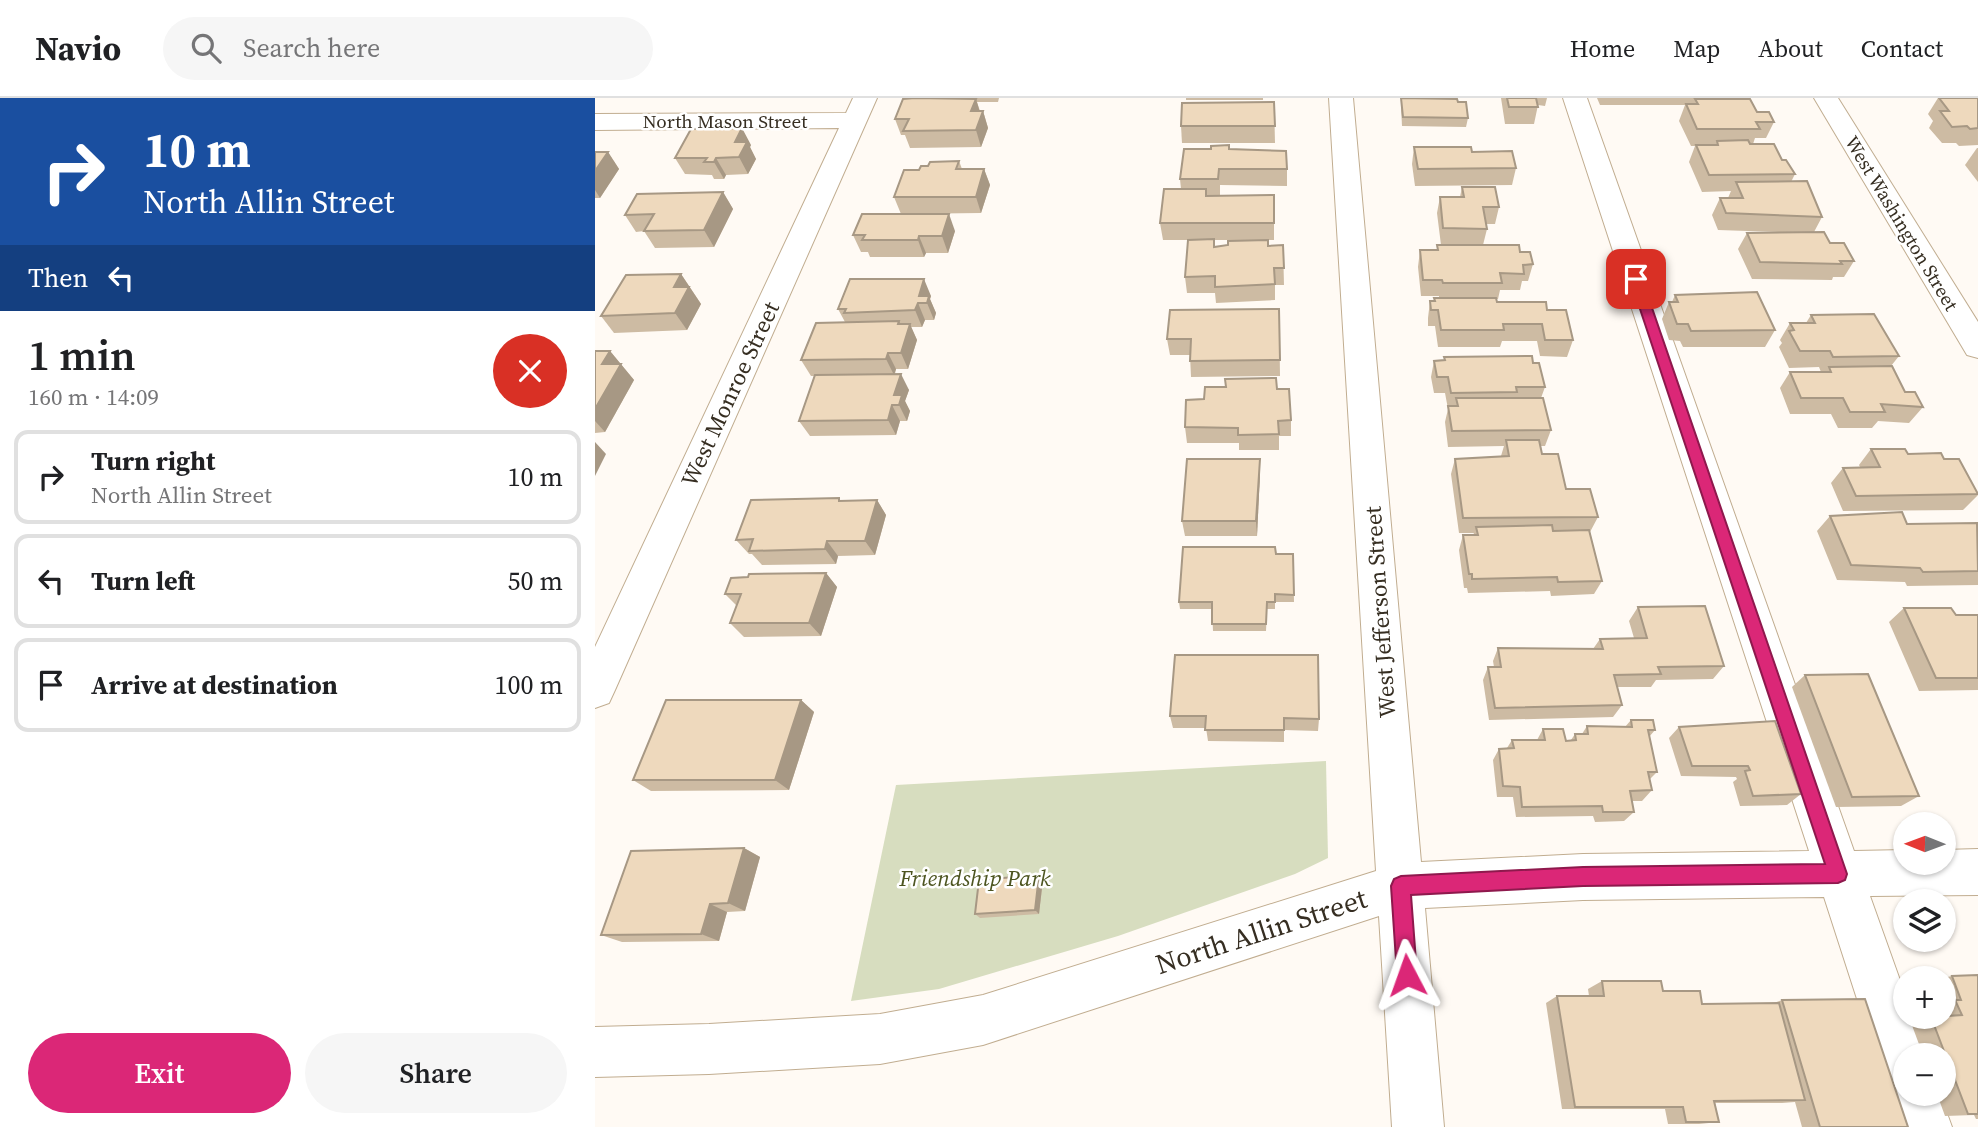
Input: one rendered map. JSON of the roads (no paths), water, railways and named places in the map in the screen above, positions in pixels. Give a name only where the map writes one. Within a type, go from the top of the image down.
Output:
[{"type":"street","name":"West Jefferson Street","points":[[1341,98],[1418,1127]]},
{"type":"street","points":[[1575,98],[1897,1043]]},
{"type":"street","name":"West Washington Street","points":[[1826,98],[1978,347]]},
{"type":"street","name":"North Mason Street","points":[[595,122],[860,109]]},
{"type":"street","name":"West Monroe Street","points":[[595,690],[860,109]]},
{"type":"street","name":"North Allin Street","points":[[595,1052],[709,1049],[880,1039],[983,1020],[1401,886],[1583,877],[1978,872]]},
{"type":"street","points":[[1918,1106],[1926,1127]]},
{"type":"park label","name":"Friendship Park","points":[[975,878]]}]
